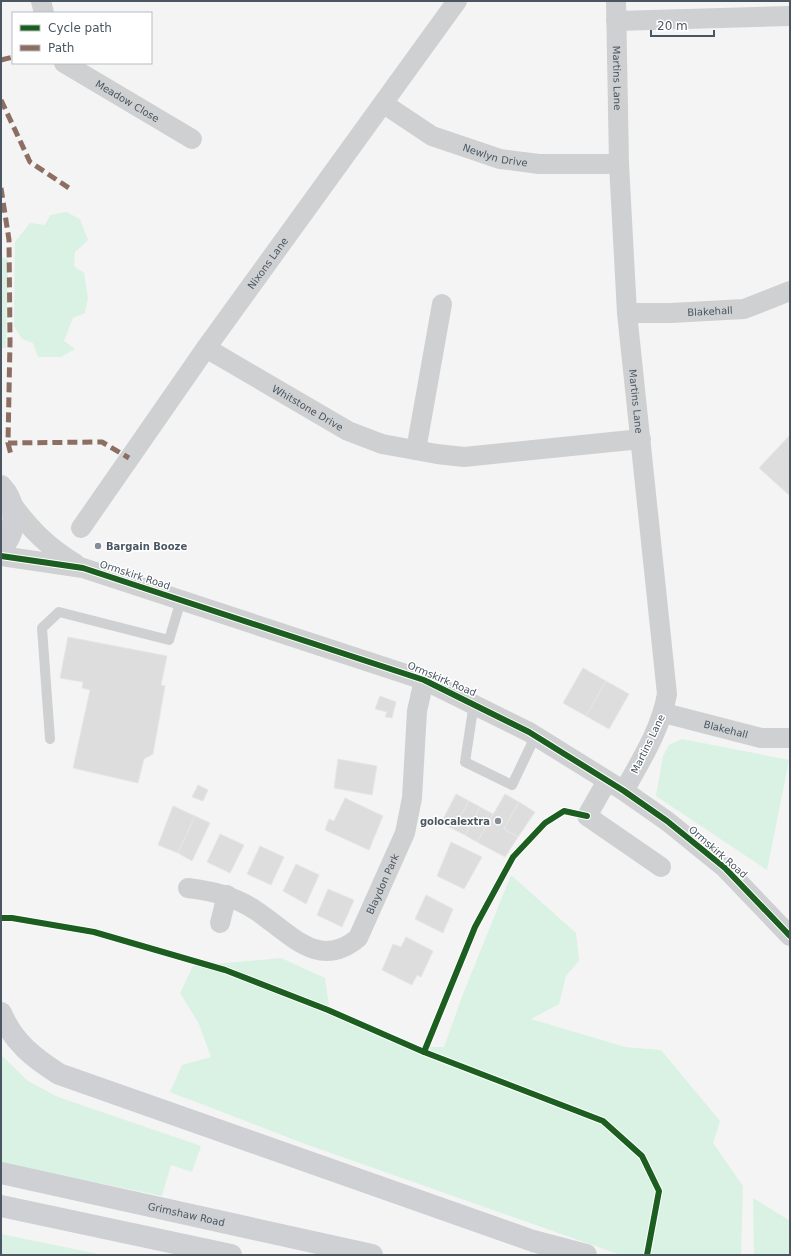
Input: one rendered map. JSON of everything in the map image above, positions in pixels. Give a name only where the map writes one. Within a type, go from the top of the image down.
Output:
[{"type":"main road","points":[[1,548],[11,532],[14,518],[5,489]]},
{"type":"main road","points":[[1,1013],[8,1029],[21,1046],[59,1074],[533,1241],[586,1255]]},
{"type":"main road","name":"Grimshaw Road","points":[[1,1173],[372,1255]]},
{"type":"main road","points":[[1,1206],[231,1255]]},
{"type":"street","points":[[41,1],[44,12]]},
{"type":"street","name":"Nixons Lane","points":[[81,528],[206,348],[384,104],[457,1]]},
{"type":"street","name":"Martins Lane","points":[[616,1],[619,164],[626,313],[641,439],[667,694],[664,713],[652,740],[624,791]]},
{"type":"street","points":[[616,21],[790,16]]},
{"type":"street","name":"Meadow Close","points":[[66,64],[192,139]]},
{"type":"street","name":"Newlyn Drive","points":[[384,104],[432,136],[500,159],[539,164],[619,164]]},
{"type":"street","name":"Blakehall","points":[[626,313],[671,313],[744,309],[790,291]]},
{"type":"street","points":[[416,450],[442,304]]},
{"type":"street","name":"Whitstone Drive","points":[[206,348],[348,431],[382,444],[464,457],[641,439]]},
{"type":"street","name":"Ormskirk Road","points":[[5,489],[26,524],[54,551],[83,568]]},
{"type":"street","name":"Ormskirk Road","points":[[1,556],[83,568],[424,680],[474,703],[529,732],[535,738],[624,791],[667,821],[725,868],[790,936]]},
{"type":"street","name":"Blaydon Park","points":[[188,888],[227,896],[254,910],[287,935],[317,951],[333,952],[348,947],[358,938],[405,833],[412,798],[417,711],[424,680]]},
{"type":"street","name":"Blakehall","points":[[664,713],[761,738],[790,738]]},
{"type":"street","points":[[607,781],[587,816],[661,868]]},
{"type":"street","points":[[220,923],[227,896]]},
{"type":"lane","points":[[50,739],[42,628],[59,612],[169,640],[181,600]]},
{"type":"lane","points":[[474,703],[465,762],[512,785],[535,738]]},
{"type":"green space","points":[[66,212],[80,219],[88,240],[75,252],[74,266],[84,273],[88,299],[85,313],[73,318],[64,341],[75,349],[61,357],[38,357],[33,343],[22,339],[14,326],[15,242],[30,223],[45,225],[50,215]]},
{"type":"green space","points":[[1,256],[8,260],[6,348],[1,348]]},
{"type":"green space","points":[[682,739],[789,760],[767,870],[656,796],[663,756],[669,745]]},
{"type":"green space","points":[[511,875],[576,933],[579,961],[566,976],[559,1004],[531,1019],[625,1047],[661,1050],[720,1121],[713,1143],[743,1186],[741,1255],[623,1255],[615,1253],[308,1145],[170,1092],[182,1065],[211,1057],[199,1024],[180,993],[193,966],[281,958],[325,978],[329,1006],[411,1047],[444,1047],[463,994]]},
{"type":"green space","points":[[1,1055],[28,1081],[58,1097],[201,1146],[192,1172],[171,1165],[162,1196],[1,1163]]},
{"type":"green space","points":[[753,1198],[790,1221],[790,1255],[754,1255]]},
{"type":"green space","points":[[1,1234],[103,1255],[1,1255]]},
{"type":"building","points":[[789,436],[790,493],[789,495],[759,468]]},
{"type":"building","points":[[68,637],[167,656],[161,685],[165,686],[153,754],[144,759],[138,783],[73,768],[90,690],[82,688],[83,682],[60,678]]},
{"type":"building","points":[[583,668],[606,681],[586,716],[563,703]]},
{"type":"building","points":[[606,681],[629,694],[609,729],[586,716]]},
{"type":"building","points":[[380,696],[396,702],[392,718],[385,717],[387,712],[375,709]]},
{"type":"building","points":[[338,759],[377,766],[372,795],[334,788]]},
{"type":"building","points":[[198,785],[208,790],[203,801],[192,797]]},
{"type":"building","points":[[456,794],[469,801],[453,829],[441,823]]},
{"type":"building","name":"golocalextra","points":[[505,794],[519,802],[504,829],[518,837],[505,857],[477,842]]},
{"type":"building","points":[[345,798],[383,816],[369,850],[325,830],[329,819],[334,821]]},
{"type":"building","points":[[469,801],[480,807],[465,835],[453,829]]},
{"type":"building","points":[[519,802],[535,812],[518,837],[504,829]]},
{"type":"building","points":[[173,806],[195,816],[178,853],[158,845]]},
{"type":"building","points":[[480,807],[493,814],[477,842],[465,835]]},
{"type":"building","points":[[195,816],[210,823],[192,861],[178,853]]},
{"type":"building","points":[[220,834],[244,845],[230,873],[207,862]]},
{"type":"building","points":[[451,842],[482,857],[464,889],[437,876]]},
{"type":"building","points":[[260,846],[284,857],[271,885],[247,874]]},
{"type":"building","points":[[296,864],[319,875],[306,904],[283,891]]},
{"type":"building","points":[[328,889],[354,900],[342,927],[317,915]]},
{"type":"building","points":[[426,895],[453,909],[443,933],[415,919]]},
{"type":"building","points":[[406,937],[433,951],[421,977],[417,975],[412,985],[382,970],[393,944],[401,947]]},
{"type":"marked path","points":[[1,60],[12,57]]},
{"type":"marked path","points":[[1,100],[30,162],[72,190]]},
{"type":"marked path","points":[[1,188],[9,240],[10,341],[8,443],[102,442],[129,458]]},
{"type":"marked path","points":[[8,443],[11,455]]},
{"type":"cycle path","points":[[1,556],[83,568],[424,680],[529,732],[624,791],[667,821],[725,868],[790,936]]},
{"type":"cycle path","points":[[587,816],[564,811],[545,823],[513,857],[475,927],[424,1052],[603,1121],[642,1156],[659,1191],[647,1255]]},
{"type":"cycle path","points":[[1,918],[12,918],[94,932],[225,970],[328,1010],[424,1052]]},
{"type":"place","name":"Bargain Booze","points":[[98,546]]},
{"type":"place","name":"golocalextra","points":[[498,821]]}]
